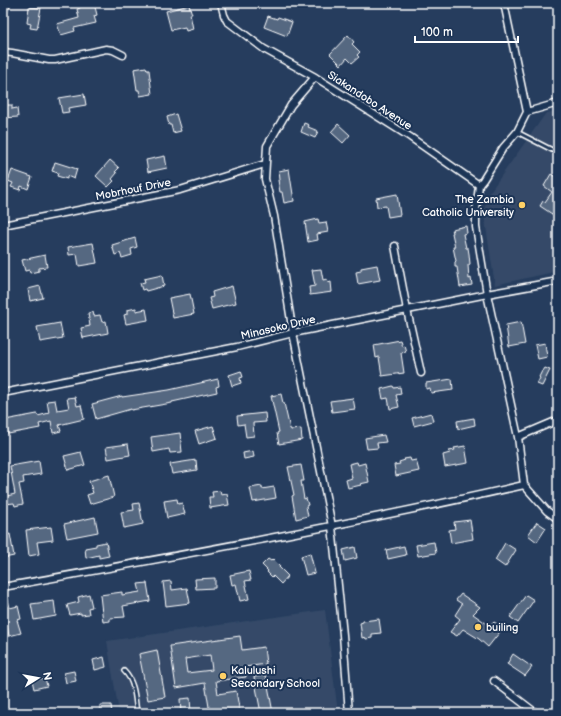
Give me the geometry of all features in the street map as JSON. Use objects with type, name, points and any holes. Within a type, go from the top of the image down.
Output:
[{"type":"street","points":[[3,12],[6,3]]},
{"type":"street","points":[[221,3],[227,21],[264,49],[315,76]]},
{"type":"street","points":[[504,3],[527,112],[517,132],[503,148],[479,185],[476,227],[487,294],[518,437],[524,485],[547,511],[558,520]]},
{"type":"street","points":[[3,52],[49,60],[106,49],[113,50],[123,55]]},
{"type":"street","name":"Siakandobo Avenue","points":[[349,713],[332,526],[293,333],[274,216],[265,179],[267,146],[291,105],[315,76],[410,137],[479,185]]},
{"type":"street","points":[[527,112],[543,106],[558,103]]},
{"type":"street","name":"Mobrhouf Drive","points":[[3,225],[180,190],[265,164]]},
{"type":"street","points":[[395,246],[421,373]]},
{"type":"street","name":"Minasoko Drive","points":[[3,393],[237,348],[293,333],[558,281]]},
{"type":"street","points":[[518,437],[558,420]]},
{"type":"street","points":[[3,587],[181,556],[428,507],[524,485]]},
{"type":"street","points":[[494,681],[536,713]]},
{"type":"lane","points":[[517,132],[558,153]]},
{"type":"lane","points":[[124,671],[129,676],[133,686],[138,713]]},
{"type":"shaded area","name":"The Zambia Catholic University","points":[[558,111],[558,271],[495,285],[484,214],[487,196],[546,113]]},
{"type":"shaded area","name":"Kalulushi Secondary School","points":[[325,610],[338,713],[119,713],[107,641]]},
{"type":"building","points":[[78,3],[94,3],[97,15],[94,16],[96,23],[74,28],[75,31],[61,35],[57,24],[79,18],[77,9],[80,8]]},
{"type":"building","points":[[189,5],[192,14],[190,14],[193,29],[186,31],[185,27],[171,30],[166,11]]},
{"type":"building","points":[[29,7],[41,8],[37,29],[30,28],[31,24],[27,23]]},
{"type":"building","points":[[268,16],[277,19],[278,17],[292,22],[287,36],[264,27]]},
{"type":"building","points":[[348,35],[354,42],[352,44],[360,52],[357,55],[359,57],[352,63],[347,58],[341,65],[330,54]]},
{"type":"building","points":[[146,67],[147,70],[149,70],[152,94],[140,96],[139,90],[137,90],[134,69]]},
{"type":"building","points":[[84,94],[86,105],[68,108],[69,112],[62,113],[59,98]]},
{"type":"building","points":[[3,105],[12,105],[12,109],[17,108],[18,117],[3,118]]},
{"type":"building","points":[[176,114],[181,131],[173,133],[167,117]]},
{"type":"building","points":[[304,123],[309,125],[308,127],[318,131],[315,138],[301,132]]},
{"type":"building","points":[[338,124],[350,135],[343,143],[331,132]]},
{"type":"building","points":[[165,156],[167,168],[148,172],[146,160]]},
{"type":"building","points":[[110,160],[119,168],[115,172],[117,173],[112,179],[114,181],[108,187],[96,176]]},
{"type":"building","points":[[55,162],[77,169],[74,179],[67,176],[67,179],[57,176],[58,173],[52,171]]},
{"type":"building","points":[[289,169],[294,201],[284,203],[278,180],[280,180],[279,171]]},
{"type":"building","points":[[12,170],[32,177],[28,189],[21,186],[20,190],[11,187],[13,183],[8,181]]},
{"type":"building","points":[[551,174],[558,179],[558,218],[540,206],[552,192],[544,186]]},
{"type":"building","points":[[397,194],[400,215],[388,217],[386,206],[377,207],[376,198]]},
{"type":"building","points":[[318,219],[319,223],[326,222],[328,232],[317,234],[318,240],[308,242],[305,222]]},
{"type":"building","points":[[466,226],[467,233],[463,234],[466,248],[468,248],[470,264],[468,265],[469,279],[471,278],[472,285],[460,287],[457,267],[455,267],[456,261],[453,247],[455,247],[452,229]]},
{"type":"building","points":[[135,238],[137,247],[131,249],[132,255],[122,258],[120,253],[115,255],[112,245]]},
{"type":"building","points":[[93,243],[97,263],[79,266],[77,254],[69,255],[68,247]]},
{"type":"building","points":[[45,255],[47,267],[39,268],[39,271],[30,273],[29,270],[25,271],[22,260]]},
{"type":"building","points":[[377,265],[380,280],[358,284],[356,272],[361,271],[361,268]]},
{"type":"building","points":[[321,269],[323,280],[327,279],[328,283],[331,282],[332,292],[310,295],[309,287],[315,286],[312,270]]},
{"type":"building","points":[[162,275],[164,286],[146,291],[145,289],[142,290],[140,283],[145,282],[144,279]]},
{"type":"building","points":[[40,286],[43,298],[30,301],[28,289]]},
{"type":"building","points":[[232,286],[236,303],[212,309],[209,298],[213,297],[212,292]]},
{"type":"building","points":[[190,294],[194,314],[173,318],[169,298]]},
{"type":"building","points":[[136,308],[136,311],[146,309],[148,320],[126,324],[124,315],[127,314],[127,310]]},
{"type":"building","points":[[93,312],[94,316],[100,315],[102,322],[106,321],[108,333],[83,338],[81,328],[90,326],[88,313]]},
{"type":"building","points":[[521,322],[525,344],[509,347],[506,325]]},
{"type":"building","points":[[60,323],[63,338],[40,342],[37,327]]},
{"type":"building","points":[[400,340],[402,346],[404,345],[406,352],[401,353],[404,373],[382,376],[379,357],[376,358],[374,345]]},
{"type":"building","points":[[545,343],[547,357],[538,359],[535,345]]},
{"type":"building","points":[[545,368],[550,370],[542,386],[537,384],[542,371]]},
{"type":"building","points":[[241,371],[243,377],[240,378],[241,383],[232,386],[229,375]]},
{"type":"building","points":[[218,379],[219,386],[216,387],[217,392],[172,403],[131,409],[96,419],[92,404],[122,396],[169,390]]},
{"type":"building","points":[[452,379],[453,390],[431,393],[430,388],[426,389],[426,383]]},
{"type":"building","points":[[393,386],[394,388],[400,387],[401,394],[396,395],[399,407],[390,409],[388,398],[383,399],[381,389]]},
{"type":"building","points":[[281,394],[290,429],[301,429],[302,440],[279,444],[277,433],[279,432],[271,396]]},
{"type":"building","points":[[75,397],[77,406],[81,405],[84,419],[59,425],[61,431],[53,433],[51,421],[39,424],[40,428],[8,434],[5,420],[37,414],[38,416],[49,413],[47,401],[55,400],[57,410],[69,408],[67,398]]},
{"type":"building","points":[[353,398],[355,409],[332,412],[330,401]]},
{"type":"building","points":[[265,413],[266,422],[253,423],[254,436],[246,437],[244,424],[238,425],[237,416]]},
{"type":"building","points":[[431,413],[433,421],[414,426],[412,418]]},
{"type":"building","points":[[474,418],[475,425],[458,429],[457,421]]},
{"type":"building","points":[[213,426],[217,438],[199,444],[195,431]]},
{"type":"building","points":[[180,433],[182,452],[170,453],[169,449],[153,452],[151,437]]},
{"type":"building","points":[[384,435],[386,442],[377,443],[378,448],[367,449],[365,438]]},
{"type":"building","points":[[128,444],[130,455],[108,459],[106,447]]},
{"type":"building","points":[[465,446],[468,463],[445,467],[443,455],[450,453],[449,451],[455,450],[454,448]]},
{"type":"building","points":[[253,451],[254,457],[244,459],[243,453]]},
{"type":"building","points":[[81,452],[85,465],[68,470],[64,456]]},
{"type":"building","points":[[410,458],[411,461],[416,460],[419,471],[396,476],[394,465],[400,464],[399,462],[405,460],[404,459]]},
{"type":"building","points":[[196,460],[197,470],[172,474],[170,464]]},
{"type":"building","points":[[39,461],[41,474],[23,477],[24,483],[19,484],[23,504],[15,506],[14,503],[5,504],[3,497],[15,494],[10,466]]},
{"type":"building","points":[[357,462],[358,465],[365,463],[369,482],[348,488],[346,480],[352,478],[349,464]]},
{"type":"building","points":[[301,465],[304,481],[301,481],[304,499],[306,498],[308,505],[306,506],[308,516],[296,519],[292,496],[294,495],[288,467]]},
{"type":"building","points":[[109,475],[114,497],[90,504],[87,495],[93,493],[89,481]]},
{"type":"building","points":[[262,486],[262,489],[274,487],[276,498],[253,502],[250,488]]},
{"type":"building","points":[[220,491],[221,495],[227,494],[229,505],[210,508],[209,497],[213,497],[212,492]]},
{"type":"building","points":[[177,499],[178,504],[182,503],[185,514],[167,518],[164,501]]},
{"type":"building","points":[[139,503],[143,524],[124,528],[121,512],[134,510],[133,504]]},
{"type":"building","points":[[95,517],[98,532],[67,538],[64,524]]},
{"type":"building","points":[[470,520],[473,539],[451,543],[449,530],[455,529],[454,522]]},
{"type":"building","points":[[537,522],[546,528],[537,542],[528,535]]},
{"type":"building","points":[[51,527],[53,540],[37,542],[39,554],[29,556],[26,530]]},
{"type":"building","points":[[10,534],[14,556],[4,558],[3,536]]},
{"type":"building","points":[[106,542],[109,556],[99,558],[99,555],[86,558],[85,548]]},
{"type":"building","points":[[434,542],[436,553],[418,556],[416,545]]},
{"type":"building","points":[[505,543],[516,550],[505,567],[495,560]]},
{"type":"building","points":[[404,546],[406,555],[388,559],[386,550]]},
{"type":"building","points":[[355,547],[357,558],[345,561],[343,550]]},
{"type":"building","points":[[310,553],[315,573],[306,575],[301,556]]},
{"type":"building","points":[[268,559],[271,561],[273,559],[288,576],[281,584],[267,572],[268,571],[262,565]]},
{"type":"building","points":[[249,571],[251,580],[245,581],[249,599],[240,601],[236,584],[232,585],[230,575]]},
{"type":"building","points":[[215,578],[215,588],[196,589],[195,579]]},
{"type":"building","points":[[171,581],[172,590],[187,588],[190,603],[166,606],[163,582]]},
{"type":"building","points":[[147,583],[150,601],[123,606],[125,617],[110,618],[110,621],[103,622],[100,595],[122,592],[122,595],[140,592],[138,584]]},
{"type":"building","points":[[89,594],[92,607],[88,608],[89,614],[81,615],[81,613],[70,615],[67,605],[79,602],[78,597]]},
{"type":"building","name":"builing","points":[[461,594],[480,607],[473,614],[490,626],[494,622],[503,628],[488,647],[479,639],[463,629],[457,636],[450,632],[460,619],[455,615],[462,604],[456,600]]},
{"type":"building","points":[[526,595],[534,600],[518,623],[510,617]]},
{"type":"building","points":[[8,599],[10,608],[18,606],[21,619],[17,620],[21,633],[9,636],[6,619],[3,619],[3,600]]},
{"type":"building","points":[[54,601],[56,616],[34,620],[31,604]]},
{"type":"building","points":[[379,619],[381,633],[372,634],[372,638],[362,638],[360,623],[363,621]]},
{"type":"building","points":[[240,636],[242,650],[264,647],[266,664],[245,667],[246,677],[216,681],[218,694],[236,691],[240,713],[232,713],[231,710],[221,711],[221,713],[210,713],[205,683],[176,688],[170,646]],"holes":[[[210,655],[212,670],[187,673],[185,659]]]},
{"type":"building","points":[[157,650],[165,697],[148,700],[139,654]]},
{"type":"building","points":[[513,654],[532,667],[525,676],[507,664]]},
{"type":"building","points":[[104,657],[106,667],[95,670],[93,660]]},
{"type":"building","points":[[74,671],[76,681],[66,683],[64,673]]},
{"type":"building","points":[[266,675],[273,713],[261,713],[254,677]]},
{"type":"building","points":[[45,678],[47,686],[34,689],[32,680]]},
{"type":"building","points":[[190,698],[191,713],[181,713],[180,699]]},
{"type":"building","points":[[100,705],[111,705],[112,713],[100,713]]},
{"type":"place","name":"The Zambia Catholic University","points":[[522,205]]},
{"type":"place","name":"builing","points":[[478,627]]},
{"type":"place","name":"Kalulushi Secondary School","points":[[223,676]]}]
